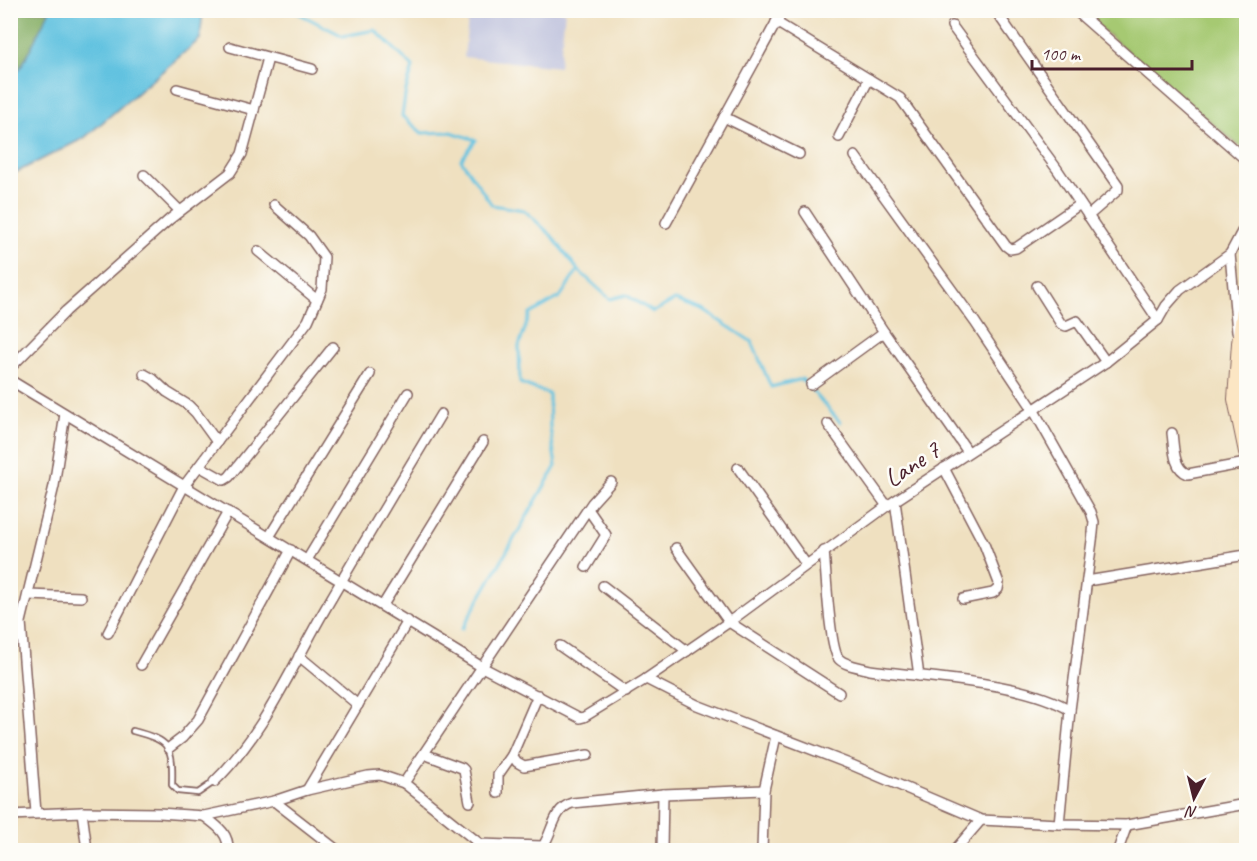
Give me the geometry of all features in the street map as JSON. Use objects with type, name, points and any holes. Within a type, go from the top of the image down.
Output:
[{"type":"main road","points":[[1246,296],[1239,343],[1235,399],[1246,452]]},
{"type":"street","points":[[666,223],[783,10]]},
{"type":"street","points":[[995,10],[1118,185],[1118,190],[1088,216]]},
{"type":"street","points":[[1075,10],[1246,160]]},
{"type":"street","points":[[776,22],[900,98],[1010,249],[1016,248],[1080,204]]},
{"type":"street","points":[[952,26],[1057,169],[1158,320]]},
{"type":"street","points":[[230,47],[312,69]]},
{"type":"street","points":[[10,368],[66,311],[180,211],[230,173],[242,154],[268,58]]},
{"type":"street","points":[[839,137],[869,79]]},
{"type":"street","points":[[177,89],[254,110]]},
{"type":"street","points":[[724,117],[799,154]]},
{"type":"street","points":[[855,156],[975,322],[1034,409],[1091,512],[1094,522],[1070,710],[1059,824]]},
{"type":"street","points":[[144,174],[180,211]]},
{"type":"street","points":[[108,633],[184,486],[308,321],[322,289],[324,257],[309,236],[274,205]]},
{"type":"street","points":[[805,212],[884,332],[968,452]]},
{"type":"street","name":"Lane 7","points":[[538,695],[580,717],[588,716],[646,679],[891,504],[1106,362],[1158,320],[1166,306],[1180,290],[1230,254],[1246,224]]},
{"type":"street","points":[[258,251],[317,300]]},
{"type":"street","points":[[1230,254],[1239,343]]},
{"type":"street","points":[[1037,286],[1061,324],[1066,326],[1077,321],[1106,362]]},
{"type":"street","points":[[811,385],[884,332]]},
{"type":"street","points":[[199,466],[224,480],[229,477],[333,347]]},
{"type":"street","points":[[144,374],[188,405],[217,442]]},
{"type":"street","points":[[269,537],[370,374]]},
{"type":"street","points":[[10,380],[482,667],[538,695],[512,755],[498,775],[498,793]]},
{"type":"street","points":[[307,560],[408,393]]},
{"type":"street","points":[[36,813],[21,622],[54,486],[65,414]]},
{"type":"street","points":[[214,782],[254,736],[441,414]]},
{"type":"street","points":[[828,424],[891,504],[919,676]]},
{"type":"street","points":[[1172,433],[1178,466],[1182,472],[1188,474],[1246,463]]},
{"type":"street","points":[[383,605],[483,442]]},
{"type":"street","points":[[738,468],[806,564]]},
{"type":"street","points":[[944,468],[984,543],[999,583],[998,589],[993,592],[963,599]]},
{"type":"street","points":[[404,783],[588,509],[611,482]]},
{"type":"street","points":[[586,567],[606,535],[588,509]]},
{"type":"street","points":[[141,665],[228,512]]},
{"type":"street","points":[[676,548],[729,621],[839,693]]},
{"type":"street","points":[[169,748],[182,738],[198,720],[291,550]]},
{"type":"street","points":[[824,551],[829,610],[835,652],[839,659],[870,670],[1010,689],[1055,701],[1070,710]]},
{"type":"street","points":[[1087,581],[1246,555]]},
{"type":"street","points":[[603,586],[687,651]]},
{"type":"street","points":[[28,595],[81,597]]},
{"type":"street","points":[[307,790],[408,621]]},
{"type":"street","points":[[560,646],[626,692]]},
{"type":"street","points":[[299,656],[358,705]]},
{"type":"street","points":[[646,679],[697,705],[981,820],[1127,825],[1246,804]]},
{"type":"street","points":[[762,850],[764,790],[776,736]]},
{"type":"street","points":[[424,754],[464,770],[470,802]]},
{"type":"street","points":[[512,755],[517,762],[525,766],[588,755]]},
{"type":"street","points":[[10,815],[82,812],[204,816],[274,801],[307,790],[380,775],[404,783],[480,844],[543,848],[563,806],[572,803],[663,794],[764,790]]},
{"type":"street","points":[[662,850],[663,794]]},
{"type":"street","points":[[274,801],[338,850]]},
{"type":"street","points":[[82,812],[87,850]]},
{"type":"street","points":[[204,816],[223,831],[228,839],[228,850]]},
{"type":"street","points":[[955,850],[981,820]]},
{"type":"street","points":[[1118,850],[1127,825]]},
{"type":"lane","points":[[133,731],[160,739],[169,748],[172,785],[178,791],[198,794],[214,782]]},
{"type":"shaded area","points":[[469,11],[565,11],[559,67],[464,57]]},
{"type":"green space","points":[[11,11],[108,11],[11,117]]},
{"type":"green space","points":[[1080,11],[1246,11],[1246,152]]},
{"type":"water","points":[[50,10],[203,11],[200,39],[84,138],[11,175],[11,80],[22,65]]},
{"type":"waterway","points":[[292,10],[343,36],[375,30],[413,67],[402,116],[422,133],[451,132],[476,140],[461,160],[492,205],[524,210],[551,235],[578,270],[560,297],[530,314],[519,346],[520,383],[549,394],[550,428],[556,466],[462,629]]},
{"type":"waterway","points":[[578,270],[610,299],[626,295],[653,312],[675,300],[703,310],[752,342],[771,387],[802,379],[840,422]]}]
